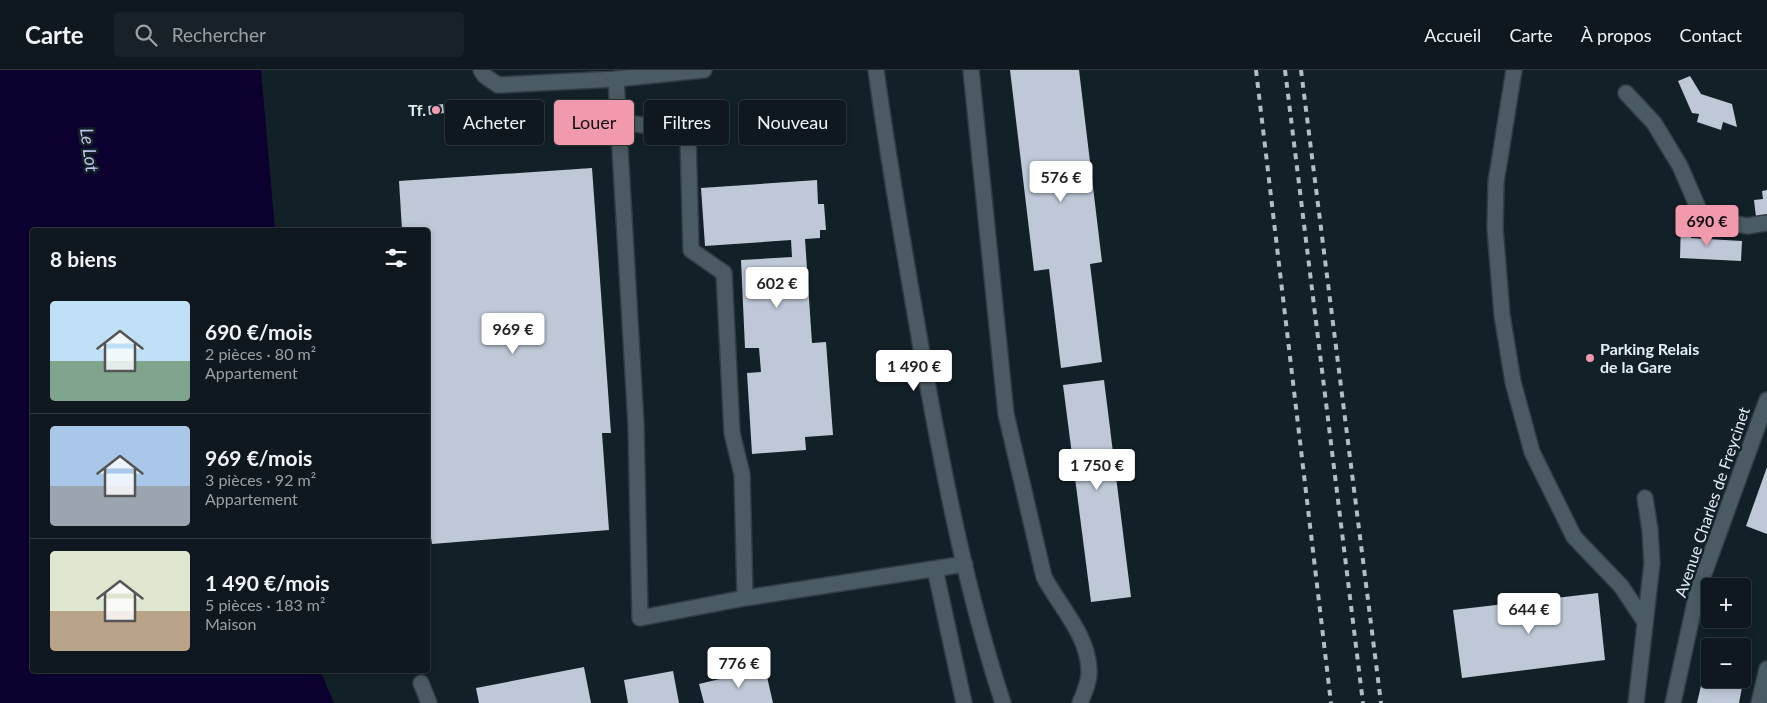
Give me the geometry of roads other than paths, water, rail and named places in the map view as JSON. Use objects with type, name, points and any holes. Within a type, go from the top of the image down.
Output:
[{"type":"street","points":[[481,70],[485,76],[498,85],[616,79],[704,70]]},
{"type":"street","points":[[876,70],[894,193],[941,455],[964,564],[1003,703]]},
{"type":"street","points":[[971,70],[1006,414],[1044,577],[1054,596],[1081,636],[1086,652],[1090,671],[1080,703]]},
{"type":"street","points":[[1514,70],[1496,182],[1495,228],[1502,315],[1513,382],[1532,452],[1574,537],[1621,586],[1645,622]]},
{"type":"street","points":[[616,79],[617,100]]},
{"type":"street","points":[[1626,93],[1660,132],[1680,166],[1702,217],[1747,226],[1767,223]]},
{"type":"street","points":[[634,124],[665,128],[688,136],[690,250],[724,273],[732,433],[742,474],[746,598]]},
{"type":"street","points":[[619,145],[636,425],[640,618],[746,598],[964,564]]},
{"type":"street","name":"Avenue Charles de Freycinet","points":[[1672,703],[1697,593],[1767,400]]},
{"type":"street","points":[[1636,703],[1652,564],[1650,530],[1645,498]]},
{"type":"street","points":[[935,569],[964,703]]},
{"type":"street","points":[[1758,703],[1767,669]]},
{"type":"street","points":[[422,683],[429,703]]},
{"type":"water","name":"Le Lot","points":[[0,70],[261,70],[275,228],[30,228],[30,673],[321,673],[334,703],[0,703]]},
{"type":"railway","points":[[1256,70],[1331,703]]},
{"type":"railway","points":[[1285,70],[1363,703]]},
{"type":"railway","points":[[1301,70],[1381,703]]},
{"type":"place","name":"Tf.","points":[[436,110]]},
{"type":"place","name":"Parking Relais de la Gare","points":[[1590,358]]}]
